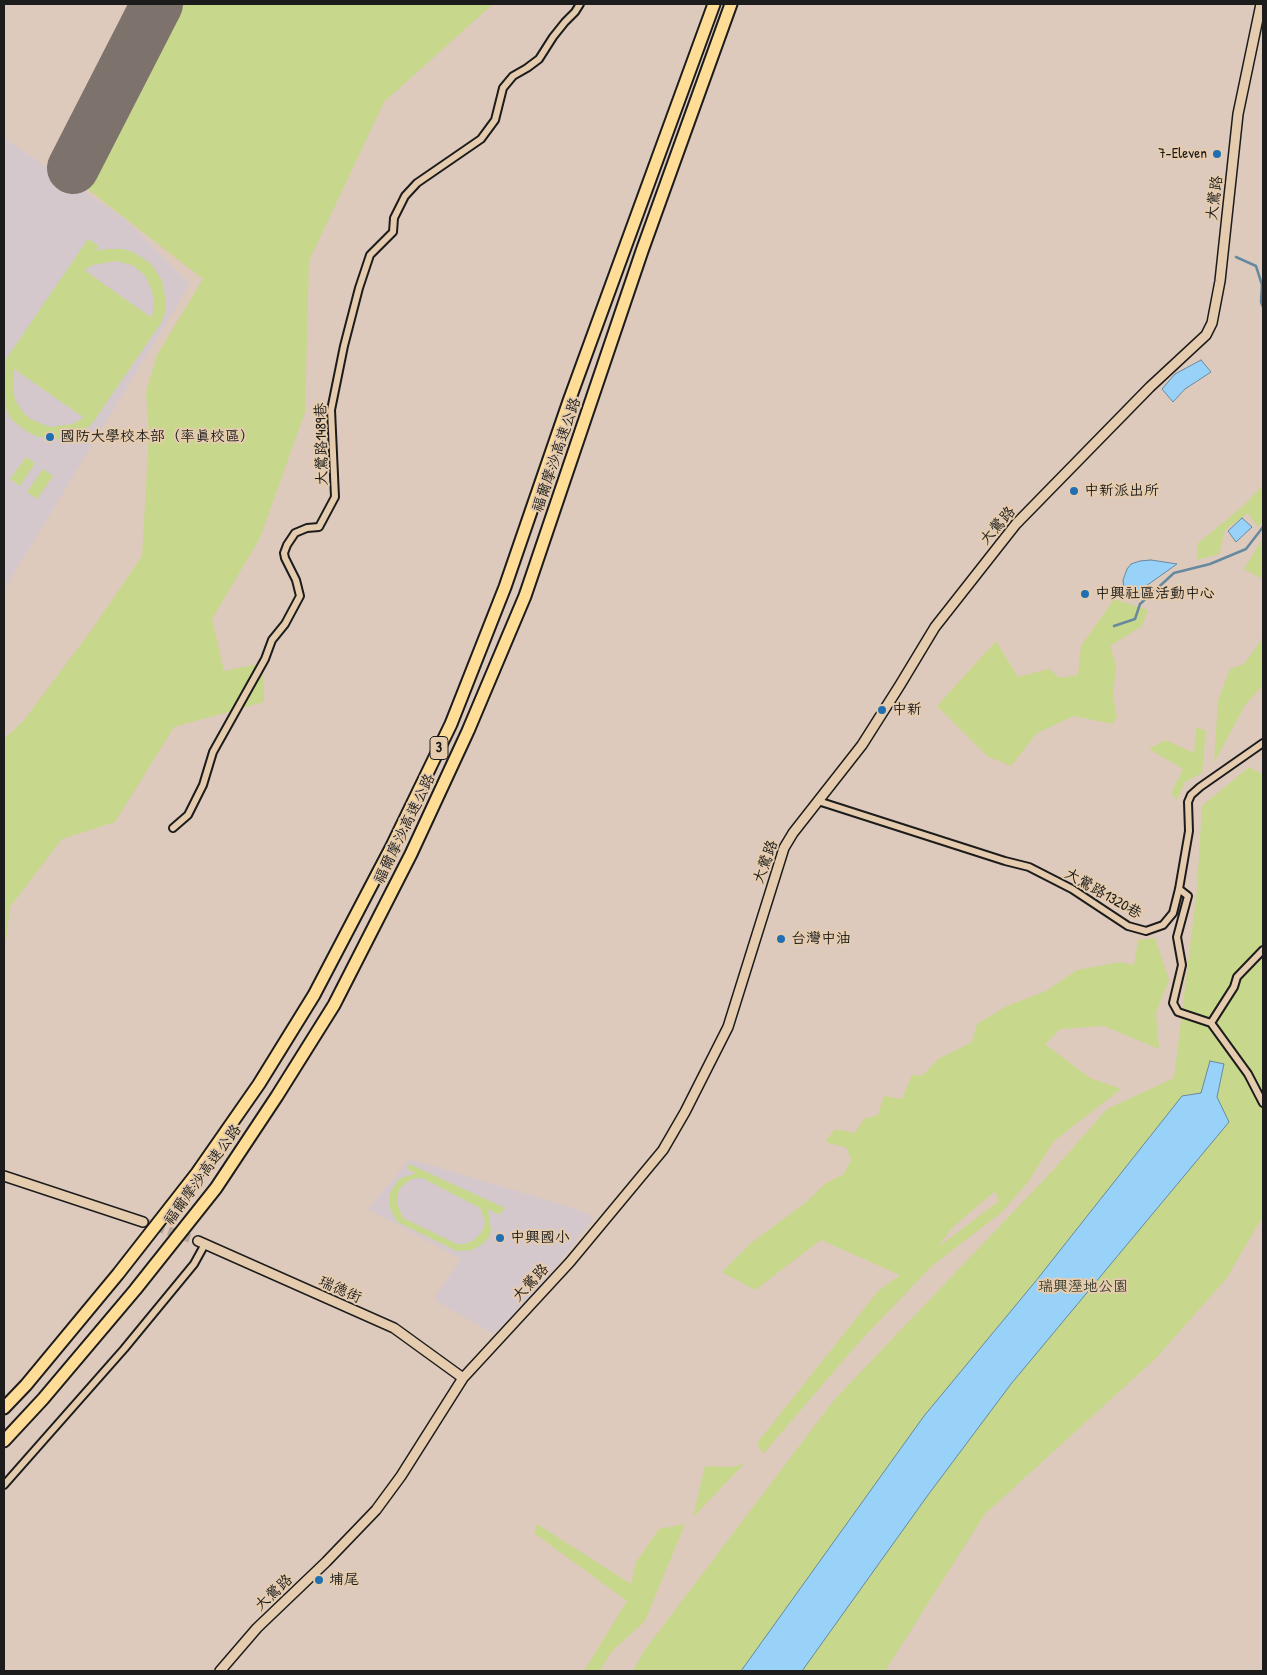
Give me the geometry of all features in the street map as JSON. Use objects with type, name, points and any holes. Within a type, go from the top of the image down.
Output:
[{"type":"highway","name":"福爾摩沙高速公路","points":[[4,1408],[26,1385],[118,1274],[197,1173],[259,1084],[314,995],[392,846],[451,724],[505,587],[570,401],[714,4]]},
{"type":"highway","name":"福爾摩沙高速公路","points":[[4,1441],[43,1399],[129,1297],[216,1188],[334,1005],[411,854],[468,731],[525,596],[642,251],[731,4]]},
{"type":"street","name":"大鶯路1489巷","points":[[174,828],[188,815],[203,785],[213,752],[265,659],[272,640],[285,624],[300,596],[296,580],[285,558],[286,545],[295,534],[307,528],[319,527],[335,497],[331,410],[344,346],[359,288],[370,255],[394,232],[394,218],[405,196],[417,183],[480,139],[495,120],[503,88],[513,76],[528,68],[539,59],[553,37],[580,4]]},
{"type":"street","name":"大鶯路","points":[[220,1671],[257,1628],[326,1562],[376,1510],[401,1476],[463,1378],[570,1262],[663,1150],[728,1028],[784,848],[793,833],[862,745],[900,686],[934,626],[1016,524],[1150,387],[1206,335],[1212,323],[1220,282],[1238,114],[1261,4]]},
{"type":"street","name":"大鶯路1320巷","points":[[818,801],[1029,867],[1072,889],[1128,926],[1137,930],[1146,930],[1156,928],[1169,919],[1173,913],[1190,831],[1188,802],[1191,795],[1263,743]]},
{"type":"street","points":[[1179,889],[1188,896],[1177,937],[1182,965],[1174,1003],[1178,1012],[1211,1022],[1248,1074],[1263,1103]]},
{"type":"street","points":[[1211,1022],[1234,988],[1237,977],[1263,950]]},
{"type":"street","points":[[4,1176],[143,1222]]},
{"type":"street","points":[[4,1486],[124,1349],[194,1264],[202,1242]]},
{"type":"street","name":"瑞德街","points":[[202,1242],[394,1328],[463,1378]]},
{"type":"shaded area","name":"國防大學校本部（率真校區）","points":[[4,138],[126,220],[190,284],[4,590]]},
{"type":"shaded area","name":"中興國小","points":[[410,1159],[573,1208],[594,1217],[537,1291],[494,1334],[436,1301],[435,1296],[461,1259],[368,1209]]},
{"type":"green space","points":[[182,4],[493,4],[384,102],[309,261],[305,412],[260,538],[212,619],[224,671],[263,663],[264,702],[174,727],[115,822],[62,839],[10,907],[4,960],[4,739],[24,720],[93,628],[142,556],[149,435],[146,392],[157,355],[203,279],[81,184]]},
{"type":"green space","points":[[88,239],[99,246],[96,251],[123,249],[133,252],[150,263],[162,280],[166,302],[165,313],[161,323],[91,425],[80,432],[60,439],[39,437],[31,434],[11,419],[4,405],[4,362]],"holes":[[[116,261],[132,265],[145,275],[154,300],[152,318],[84,270],[93,265]],[[14,369],[83,417],[83,418],[73,424],[50,427],[30,419],[21,410],[15,399],[13,386]]]},
{"type":"green space","points":[[26,457],[35,463],[20,486],[10,479]]},
{"type":"green space","points":[[43,469],[53,476],[37,499],[27,492]]},
{"type":"green space","points":[[1263,485],[1263,521],[1258,527],[1248,513],[1225,530],[1219,554],[1197,560],[1197,544],[1243,506]]},
{"type":"green space","points":[[1263,538],[1263,579],[1244,569]]},
{"type":"green space","points":[[1114,599],[1148,610],[1142,626],[1110,646],[1116,665],[1113,697],[1117,717],[1112,724],[1074,716],[1037,733],[1011,766],[987,756],[937,706],[996,641],[1018,677],[1049,669],[1060,678],[1078,675],[1081,646]]},
{"type":"green space","points":[[1263,638],[1263,685],[1245,705],[1214,763],[1218,700],[1230,669],[1244,664]]},
{"type":"green space","points":[[1196,728],[1206,730],[1202,773],[1185,782],[1177,800],[1171,793],[1183,769],[1149,749],[1165,740],[1194,753]]},
{"type":"green space","name":"瑞興溼地公園","points":[[1249,767],[1263,775],[1263,1216],[1226,1279],[1156,1358],[985,1514],[885,1671],[633,1671],[644,1651],[834,1400],[1056,1167],[1107,1109],[1174,1078],[1197,889],[1202,806]]},
{"type":"green space","points":[[1155,938],[1169,980],[1156,1013],[1159,1049],[1104,1026],[1060,1029],[1045,1044],[1090,1078],[1121,1089],[1054,1141],[1028,1182],[1002,1212],[933,1265],[861,1340],[763,1454],[757,1443],[878,1291],[900,1275],[821,1240],[755,1290],[722,1272],[751,1243],[804,1204],[826,1183],[844,1174],[851,1160],[847,1148],[825,1142],[835,1129],[855,1133],[864,1119],[878,1115],[884,1096],[902,1099],[912,1075],[922,1076],[938,1059],[972,1042],[977,1024],[1007,1006],[1046,991],[1077,970],[1120,962],[1134,965],[1138,940]],"holes":[[[995,1191],[999,1201],[938,1247],[952,1228]]]},
{"type":"green space","points":[[409,1164],[505,1208],[499,1215],[488,1209],[491,1230],[490,1236],[484,1243],[472,1250],[457,1251],[397,1222],[389,1206],[390,1193],[399,1179],[416,1173],[407,1169]],"holes":[[[422,1178],[480,1208],[485,1221],[481,1233],[472,1241],[465,1244],[457,1244],[403,1218],[397,1203],[399,1189],[410,1180]]]},
{"type":"green space","points":[[744,1464],[693,1517],[705,1466],[731,1467]]},
{"type":"green space","points":[[537,1524],[631,1584],[636,1562],[659,1529],[685,1524],[645,1621],[611,1652],[600,1671],[584,1671],[627,1601],[534,1533]]},
{"type":"water","points":[[1201,360],[1211,372],[1185,389],[1173,402],[1162,389],[1175,374]]},
{"type":"water","points":[[1242,518],[1252,527],[1236,542],[1228,531]]},
{"type":"water","points":[[1151,560],[1177,564],[1146,586],[1137,600],[1124,589],[1123,580],[1131,564]]},
{"type":"water","points":[[1210,1061],[1224,1064],[1217,1097],[1229,1122],[1011,1384],[928,1495],[802,1671],[741,1671],[924,1416],[1035,1282],[1182,1096],[1201,1093]]},
{"type":"waterway","points":[[1236,257],[1256,266],[1262,285],[1261,302],[1263,307]]},
{"type":"waterway","points":[[1114,626],[1135,619],[1140,604],[1174,573],[1210,564],[1246,549],[1263,527]]},
{"type":"runway","points":[[73,168],[157,4]]},
{"type":"tunnel","points":[[143,1222],[198,1241]]},
{"type":"place","name":"7-Eleven","points":[[1217,154]]},
{"type":"place","name":"國防大學校本部（率真校區）","points":[[50,437]]},
{"type":"place","name":"中新派出所","points":[[1074,491]]},
{"type":"place","name":"中興社區活動中心","points":[[1085,594]]},
{"type":"place","name":"中新","points":[[882,710]]},
{"type":"place","name":"台灣中油","points":[[781,939]]},
{"type":"place","name":"中興國小","points":[[500,1238]]},
{"type":"place","name":"埔尾","points":[[319,1580]]}]
